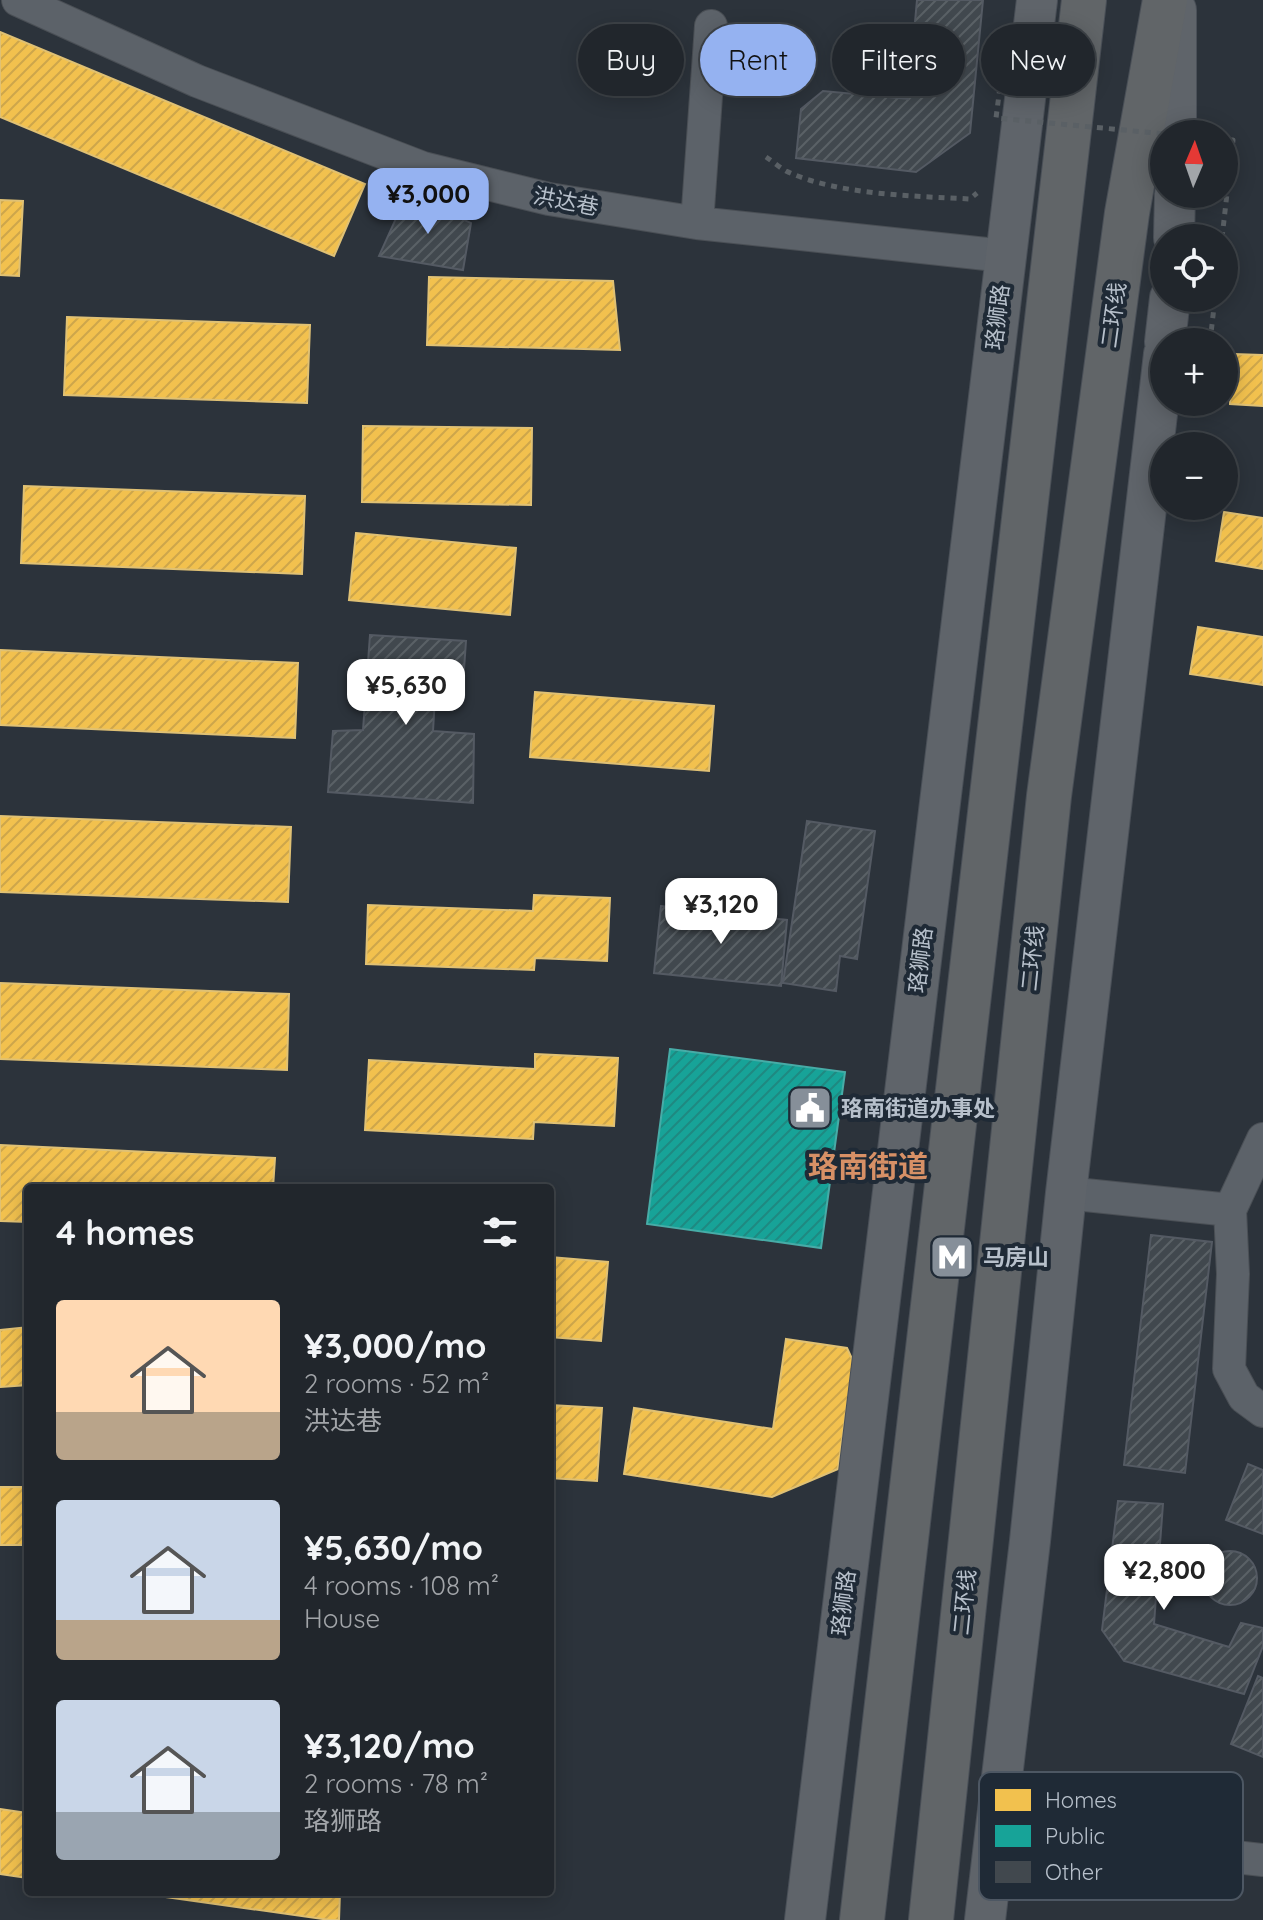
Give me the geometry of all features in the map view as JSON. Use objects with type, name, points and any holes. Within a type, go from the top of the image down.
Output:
[{"type":"highway","points":[[862,1920],[1084,0]]},
{"type":"highway","name":"二环线","points":[[931,1920],[1049,796],[1127,213],[1165,0]]},
{"type":"main road","name":"珞狮路","points":[[805,1920],[1037,0]]},
{"type":"main road","points":[[1176,0],[1176,120]]},
{"type":"main road","points":[[1001,1772],[1157,416]]},
{"type":"main road","points":[[985,1920],[987,1900]]},
{"type":"street","name":"洪达巷","points":[[18,0],[197,81],[423,168],[549,199],[697,223],[1005,256]]},
{"type":"street","points":[[697,223],[706,96]]},
{"type":"street","points":[[1263,1139],[1230,1210],[1233,1274],[1229,1369],[1244,1397],[1263,1411]]},
{"type":"street","points":[[1066,1193],[1230,1210]]},
{"type":"street","points":[[1243,1858],[1263,1860]]},
{"type":"path","points":[[999,96],[996,118],[1150,132]]},
{"type":"path","points":[[766,157],[785,170],[817,183],[886,194],[970,199],[980,190]]},
{"type":"building: Homes","points":[[0,32],[365,184],[334,256],[0,117]]},
{"type":"building: Homes","points":[[0,200],[23,201],[19,276],[0,275]]},
{"type":"building: Homes","points":[[429,277],[613,281],[620,350],[427,345]]},
{"type":"building: Homes","points":[[67,317],[310,325],[307,403],[64,395]]},
{"type":"building: Homes","points":[[1238,354],[1263,355],[1263,406],[1238,404]]},
{"type":"building: Homes","points":[[363,426],[532,428],[531,505],[362,502]]},
{"type":"building: Homes","points":[[24,486],[305,496],[302,574],[21,563]]},
{"type":"building: Homes","points":[[1238,514],[1263,518],[1263,569],[1216,561],[1223,520],[1238,520]]},
{"type":"building: Homes","points":[[356,533],[516,548],[510,615],[349,600]]},
{"type":"building: Homes","points":[[1198,627],[1263,637],[1263,685],[1190,674]]},
{"type":"building: Homes","points":[[0,650],[298,663],[295,738],[0,725]]},
{"type":"building: Homes","points":[[535,692],[714,706],[709,771],[530,757]]},
{"type":"building: Homes","points":[[0,816],[291,827],[288,902],[0,892]]},
{"type":"building: Homes","points":[[534,895],[610,898],[607,961],[535,958],[534,970],[366,964],[368,905],[533,911]]},
{"type":"building: Homes","points":[[0,983],[289,994],[287,1070],[0,1059]]},
{"type":"building: Homes","points":[[535,1054],[618,1058],[614,1126],[534,1122],[533,1139],[365,1130],[369,1060],[535,1069]]},
{"type":"building: Homes","points":[[0,1145],[275,1158],[273,1184],[24,1184],[24,1222],[0,1221]]},
{"type":"building: Homes","points":[[554,1257],[608,1262],[601,1341],[554,1337]]},
{"type":"building: Homes","points":[[24,1327],[24,1385],[0,1387],[0,1330]]},
{"type":"building: Homes","points":[[786,1339],[847,1348],[853,1361],[838,1469],[772,1497],[624,1474],[634,1408],[773,1429]]},
{"type":"building: Homes","points":[[554,1405],[602,1408],[597,1481],[554,1478]]},
{"type":"building: Homes","points":[[0,1487],[24,1487],[24,1545],[0,1545]]},
{"type":"building: Homes","points":[[0,1809],[24,1812],[24,1877],[0,1874]]},
{"type":"building: Homes","points":[[159,1896],[340,1896],[339,1920]]},
{"type":"building: Public","points":[[670,1049],[845,1072],[821,1248],[647,1224]]},
{"type":"building: Other","points":[[917,0],[983,0],[970,133],[916,172],[796,158],[801,109],[823,91],[832,92],[832,96],[908,99],[908,96],[965,96],[965,24],[915,24]]},
{"type":"building: Other","points":[[407,194],[471,223],[463,270],[379,256]]},
{"type":"building: Other","points":[[370,635],[466,641],[463,684],[436,681],[433,731],[474,734],[473,803],[328,792],[333,731],[363,730]]},
{"type":"building: Other","points":[[807,821],[875,831],[857,959],[840,956],[836,991],[783,983]]},
{"type":"building: Other","points":[[661,906],[787,920],[781,986],[654,973]]},
{"type":"building: Other","points":[[1151,1235],[1212,1242],[1185,1473],[1124,1465]]},
{"type":"building: Other","points":[[1248,1464],[1263,1470],[1263,1534],[1226,1520]]},
{"type":"building: Other","points":[[1118,1501],[1163,1504],[1154,1624],[1229,1647],[1241,1623],[1263,1628],[1263,1646],[1244,1694],[1124,1661],[1102,1630]]},
{"type":"building: Other","points":[[1230,1551],[1249,1559],[1257,1578],[1249,1597],[1230,1605],[1211,1597],[1203,1578],[1211,1559]]},
{"type":"building: Other","points":[[1258,1676],[1263,1678],[1263,1757],[1231,1744]]},
{"type":"place","name":"珞南街道办事处","points":[[810,1108]]},
{"type":"place","name":"马房山","points":[[952,1257]]},
{"type":"district","name":"珞南街道","points":[[868,1167]]}]
